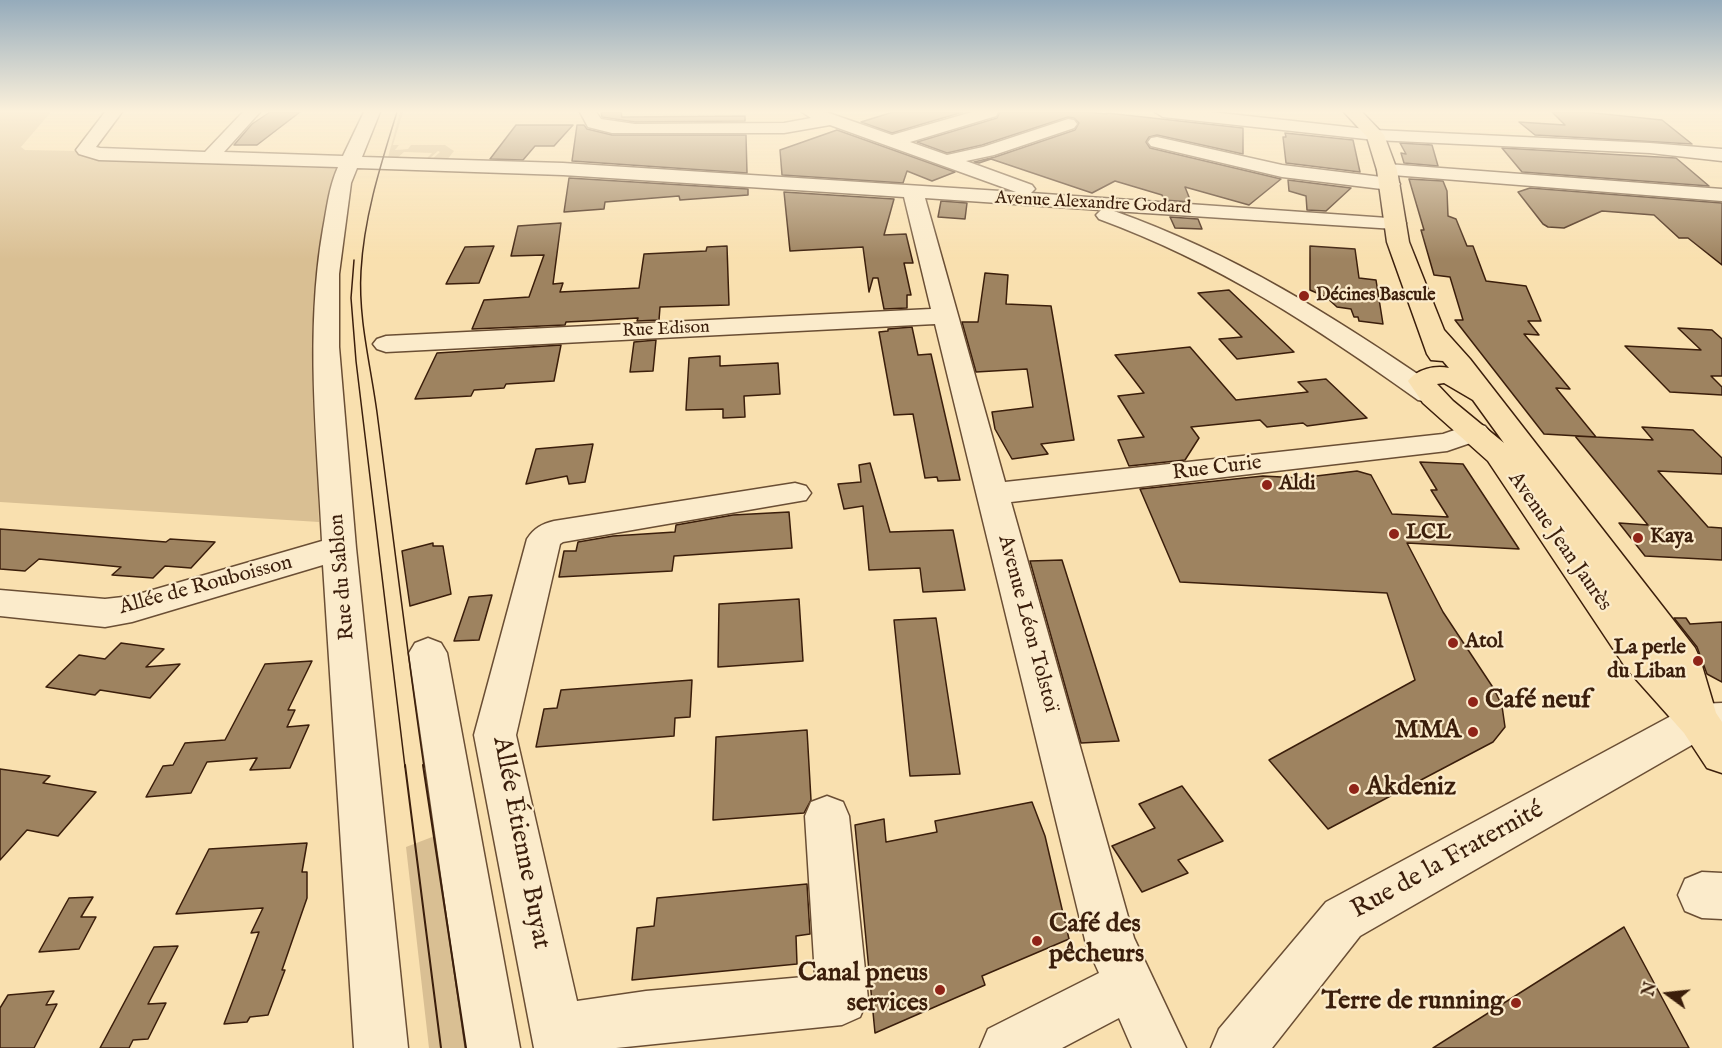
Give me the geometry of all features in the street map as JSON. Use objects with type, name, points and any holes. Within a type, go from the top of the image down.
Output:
[{"type":"main road","name":"Avenue Jean Jaurès","points":[[1384,161],[1389,177],[1398,242],[1441,358],[1441,365],[1431,385]]},
{"type":"main road","name":"Avenue Jean Jaurès","points":[[1434,335],[1461,365],[1479,393],[1681,659],[1710,720],[1722,755]]},
{"type":"main road","name":"Avenue Jean Jaurès","points":[[1431,385],[1457,378],[1479,393]]},
{"type":"main road","name":"Avenue Jean Jaurès","points":[[1431,385],[1499,455],[1640,658],[1710,720]]},
{"type":"street","name":"Avenue Alexandre Godard","points":[[290,161],[563,169],[1395,223]]},
{"type":"street","points":[[951,161],[1159,234],[1293,301],[1387,363],[1431,385]]},
{"type":"street","points":[[1238,161],[1282,171],[1389,177],[1488,177],[1722,195]]},
{"type":"street","points":[[1313,161],[1336,172],[1389,177]]},
{"type":"street","name":"Rue du Sablon","points":[[349,163],[341,183],[327,285],[326,346],[339,548],[381,1048]]},
{"type":"street","name":"Avenue Léon Tolstoï","points":[[914,193],[1111,944],[1159,1048]]},
{"type":"street","points":[[1199,273],[1225,265]]},
{"type":"street","name":"Rue Edison","points":[[386,344],[946,316]]},
{"type":"street","points":[[1299,329],[1328,324]]},
{"type":"street","name":"Rue Curie","points":[[993,494],[1447,442],[1475,432]]},
{"type":"street","name":"Allée Étienne Buyat","points":[[559,1040],[495,735],[544,539],[554,532],[795,493]]},
{"type":"street","name":"Allée de Rouboisson","points":[[0,603],[105,613],[132,609],[339,548]]},
{"type":"street","points":[[428,653],[493,1048]]},
{"type":"street","name":"Rue de la Fraternité","points":[[1238,1048],[1343,920],[1710,720]]},
{"type":"street","points":[[559,1040],[646,1017],[842,999],[827,816]]},
{"type":"street","points":[[1007,1048],[1129,985]]},
{"type":"shaded area","points":[[0,161],[156,161],[155,163],[321,168],[338,165],[333,179],[321,244],[313,303],[319,522],[0,502]]},
{"type":"shaded area","points":[[440,834],[472,1048],[429,1048],[406,847]]},
{"type":"building","points":[[572,161],[747,161],[747,173]]},
{"type":"building","points":[[781,161],[924,161],[955,172],[932,181],[907,171],[903,183],[782,175]]},
{"type":"building","points":[[997,161],[1205,161],[1281,179],[1249,205],[1185,187],[1191,202],[1164,200],[1162,195],[1115,181],[1092,193]]},
{"type":"building","points":[[1286,161],[1358,161],[1360,172],[1286,163]]},
{"type":"building","points":[[1403,161],[1437,161],[1438,166],[1404,163]]},
{"type":"building","points":[[1513,161],[1679,161],[1709,186],[1522,172]]},
{"type":"building","points":[[569,178],[748,189],[748,195],[680,200],[679,196],[605,202],[604,209],[564,212]]},
{"type":"building","points":[[1409,179],[1443,181],[1447,191],[1448,216],[1456,219],[1467,246],[1473,246],[1486,281],[1526,286],[1541,321],[1528,321],[1539,335],[1524,334],[1570,389],[1556,388],[1596,437],[1544,434],[1455,320],[1463,320],[1450,277],[1434,275]]},
{"type":"building","points":[[1288,180],[1351,188],[1326,211],[1307,210],[1306,196],[1289,191]]},
{"type":"building","points":[[1530,188],[1722,203],[1722,265],[1688,238],[1679,238],[1654,215],[1602,211],[1564,228],[1548,227],[1543,224],[1518,192]]},
{"type":"building","points":[[784,192],[894,199],[884,235],[906,234],[913,263],[904,263],[911,295],[907,295],[907,308],[884,309],[878,278],[873,278],[869,292],[863,247],[790,251]]},
{"type":"building","points":[[941,201],[967,203],[965,219],[938,217]]},
{"type":"building","points":[[1170,217],[1198,219],[1202,229],[1175,228]]},
{"type":"building","points":[[561,223],[553,284],[563,283],[560,292],[639,288],[644,254],[706,251],[707,247],[727,246],[729,305],[660,307],[659,320],[637,321],[638,318],[566,322],[565,325],[472,329],[484,300],[529,297],[544,255],[511,256],[518,226]]},
{"type":"building","points":[[494,246],[479,283],[446,284],[465,247]]},
{"type":"building","points":[[1310,246],[1355,249],[1359,278],[1376,280],[1383,324],[1359,321],[1358,317],[1354,317],[1351,309],[1337,307],[1326,297],[1310,290]]},
{"type":"building","points":[[985,273],[1008,275],[1006,304],[1051,306],[1074,440],[1041,444],[1048,454],[1012,459],[995,429],[992,412],[1033,407],[1027,369],[976,372],[962,322],[978,322]]},
{"type":"building","points":[[1229,290],[1294,352],[1237,359],[1219,339],[1242,337],[1198,293]]},
{"type":"building","points":[[912,327],[918,355],[931,354],[960,480],[938,481],[937,477],[925,478],[913,414],[894,415],[879,332]]},
{"type":"building","points":[[1678,328],[1712,330],[1722,339],[1722,376],[1711,376],[1722,387],[1722,395],[1670,392],[1625,346],[1701,350]]},
{"type":"building","points":[[656,340],[653,371],[630,372],[634,342]]},
{"type":"building","points":[[561,345],[554,381],[506,384],[504,388],[474,390],[471,396],[415,399],[437,353]]},
{"type":"building","points":[[1190,347],[1236,400],[1308,392],[1298,382],[1326,379],[1367,418],[1307,426],[1303,423],[1267,427],[1260,420],[1191,427],[1199,438],[1185,460],[1129,466],[1118,440],[1144,437],[1118,396],[1144,393],[1115,355]]},
{"type":"building","points":[[720,356],[720,366],[778,363],[780,394],[744,396],[745,417],[723,418],[723,409],[686,410],[689,358]]},
{"type":"building","points":[[1642,427],[1693,430],[1722,458],[1722,474],[1658,471],[1708,527],[1722,528],[1722,560],[1645,556],[1619,523],[1648,525],[1575,436],[1653,440]]},
{"type":"building","points":[[593,444],[585,482],[569,484],[567,476],[526,484],[536,449]]},
{"type":"building","points":[[1420,462],[1463,464],[1519,549],[1407,543],[1443,612],[1494,689],[1502,706],[1505,727],[1493,742],[1328,829],[1269,760],[1415,680],[1387,593],[1180,582],[1140,489],[1263,476],[1300,478],[1357,471],[1371,475],[1392,514],[1448,517],[1431,490],[1437,490]]},
{"type":"building","points":[[870,463],[890,532],[953,530],[965,590],[923,592],[920,568],[869,570],[863,506],[844,509],[838,484],[861,482],[859,465]]},
{"type":"building","points":[[789,512],[792,548],[674,556],[672,571],[559,577],[564,551],[576,551],[578,542],[613,536],[675,532],[676,525],[733,515]]},
{"type":"building","points":[[0,529],[166,542],[170,539],[215,542],[191,568],[165,566],[153,578],[112,575],[121,567],[39,559],[25,571],[0,569]]},
{"type":"building","points":[[433,543],[433,546],[443,546],[451,594],[410,606],[402,551]]},
{"type":"building","points":[[1062,560],[1119,741],[1081,743],[1030,561]]},
{"type":"building","points":[[492,595],[479,640],[454,641],[469,597]]},
{"type":"building","points":[[799,599],[803,661],[718,667],[719,604]]},
{"type":"building","points":[[936,618],[960,774],[910,776],[894,620]]},
{"type":"building","points":[[1674,618],[1686,618],[1690,624],[1722,622],[1722,682],[1707,674],[1697,647]]},
{"type":"building","points":[[121,643],[164,649],[146,667],[180,664],[150,698],[100,690],[95,695],[46,687],[79,655],[105,659]]},
{"type":"building","points":[[312,661],[288,710],[295,710],[287,727],[309,725],[290,768],[250,770],[257,758],[207,762],[191,793],[146,797],[163,766],[173,765],[185,743],[225,740],[265,664]]},
{"type":"building","points":[[692,680],[690,717],[675,718],[674,736],[536,747],[544,709],[557,708],[561,690]]},
{"type":"building","points":[[807,730],[811,800],[804,813],[713,820],[716,737]]},
{"type":"building","points":[[0,769],[50,776],[43,783],[96,792],[58,836],[27,830],[0,860]]},
{"type":"building","points":[[1182,786],[1223,841],[1178,860],[1188,873],[1142,892],[1112,846],[1155,828],[1139,804]]},
{"type":"building","points":[[1032,802],[1045,836],[1069,939],[982,976],[985,985],[875,1033],[855,825],[884,819],[886,842],[937,832],[935,821]]},
{"type":"building","points":[[307,843],[302,872],[307,872],[307,898],[282,970],[285,970],[268,1015],[250,1017],[247,1022],[224,1024],[259,932],[251,933],[263,908],[176,914],[209,849]]},
{"type":"building","points":[[807,884],[810,934],[796,936],[797,964],[632,980],[637,928],[654,926],[657,898]]},
{"type":"building","points":[[93,897],[81,917],[96,917],[79,949],[39,952],[69,898]]},
{"type":"building","points":[[1624,927],[1689,1048],[1433,1048]]},
{"type":"building","points":[[178,946],[148,1004],[166,1003],[148,1039],[133,1040],[129,1048],[100,1048],[154,947]]},
{"type":"building","points":[[54,991],[46,1005],[57,1004],[34,1048],[0,1048],[0,1008],[8,995]]},
{"type":"tram line","points":[[382,161],[369,210],[363,251],[361,271],[363,327],[378,420],[424,767]]},
{"type":"tram line","points":[[354,260],[351,298],[356,361],[405,767]]},
{"type":"tram line","points":[[405,765],[441,1048]]},
{"type":"tram line","points":[[423,765],[466,1048]]},
{"type":"place","name":"Décines Bascule","points":[[1304,296]]},
{"type":"place","name":"Aldi","points":[[1267,485]]},
{"type":"place","name":"LCL","points":[[1394,534]]},
{"type":"place","name":"Kaya","points":[[1638,538]]},
{"type":"place","name":"Atol","points":[[1453,643]]},
{"type":"place","name":"La perle du Liban","points":[[1698,661]]},
{"type":"place","name":"Café neuf","points":[[1473,702]]},
{"type":"place","name":"MMA","points":[[1473,732]]},
{"type":"place","name":"Akdeniz","points":[[1354,789]]},
{"type":"place","name":"Café des pêcheurs","points":[[1037,941]]},
{"type":"place","name":"Canal pneus services","points":[[940,990]]},
{"type":"place","name":"Terre de running","points":[[1516,1003]]}]
